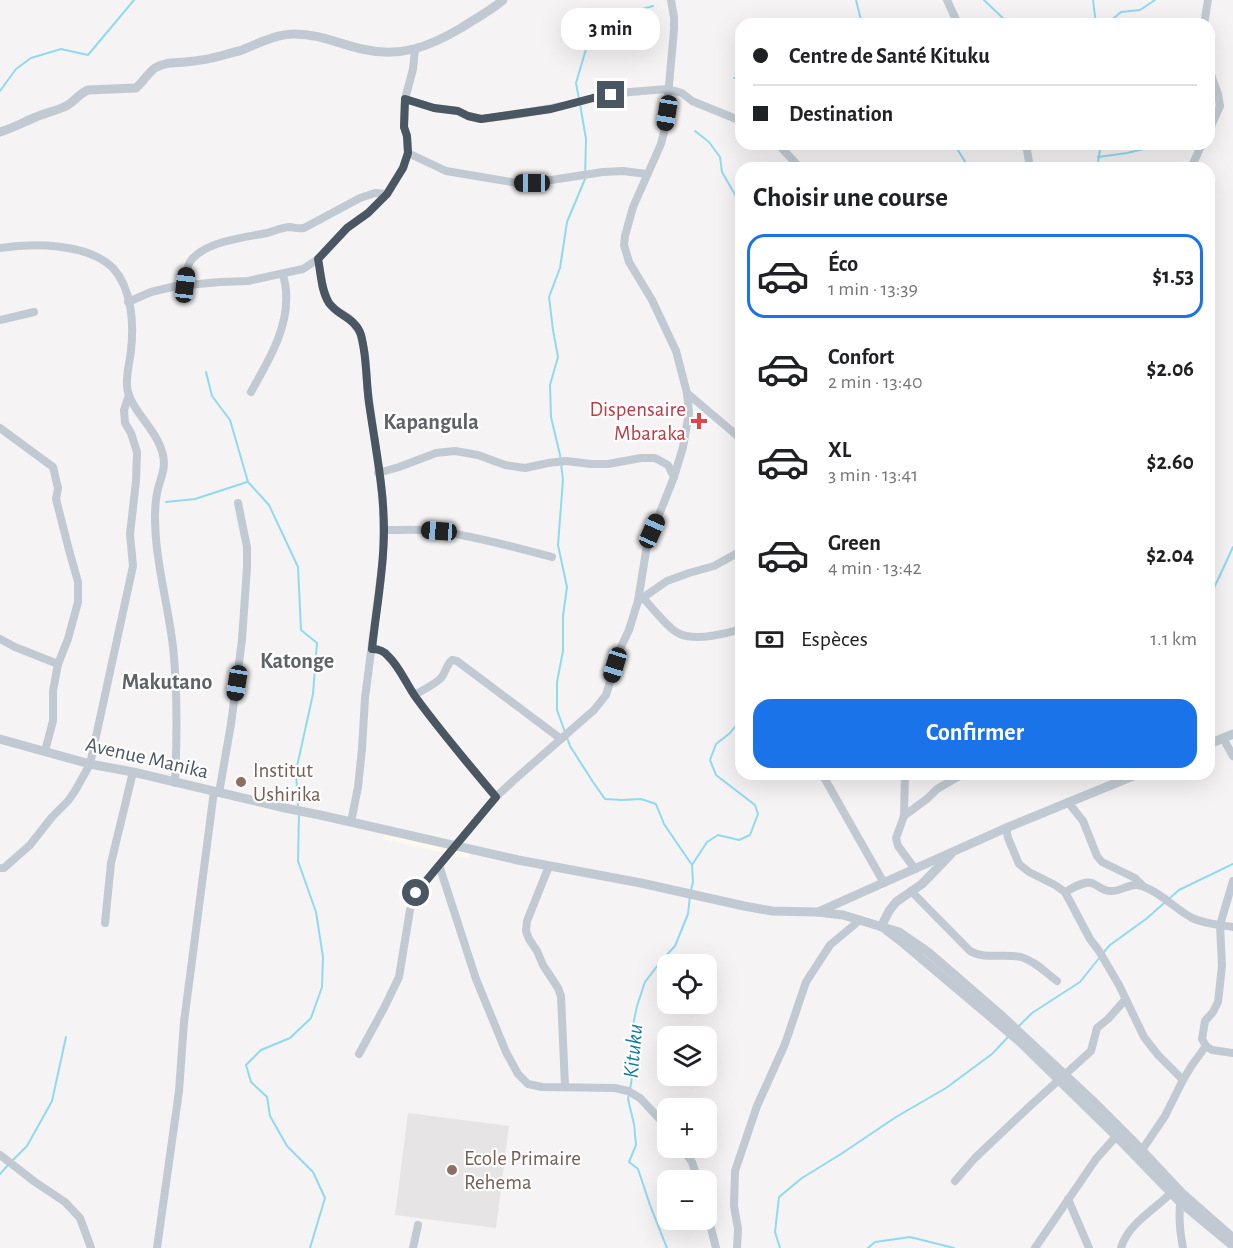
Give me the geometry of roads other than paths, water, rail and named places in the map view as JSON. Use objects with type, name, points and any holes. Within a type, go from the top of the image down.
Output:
[{"type":"street","points":[[0,132],[65,107],[88,90],[136,88],[148,74],[169,62],[210,58],[293,34],[315,35],[363,50],[384,52],[415,49],[438,41],[502,0]]},
{"type":"street","points":[[359,1054],[399,977],[410,910],[416,893],[496,797],[594,710],[606,694],[620,649],[641,600],[647,545],[674,477],[689,412],[687,393],[676,351],[657,310],[629,262],[625,236],[633,207],[661,144],[667,113],[674,30],[671,0]]},
{"type":"street","points":[[947,0],[955,18]]},
{"type":"street","points":[[1205,18],[1208,0]]},
{"type":"street","points":[[128,302],[151,292],[185,285],[248,281],[283,274],[303,269],[318,259],[347,228],[368,213],[387,194],[403,168],[408,153],[404,127],[405,99],[413,69],[415,49]]},
{"type":"street","points":[[1215,86],[1220,106],[1215,117]]},
{"type":"street","points":[[405,99],[434,108],[458,111],[481,119],[547,109],[602,96],[668,90],[682,93],[692,101],[735,119]]},
{"type":"street","points":[[784,150],[794,162]]},
{"type":"street","points":[[408,153],[446,171],[517,183],[532,183],[603,172],[623,171],[647,174]]},
{"type":"street","points":[[185,285],[187,268],[192,259],[205,250],[244,236],[290,227],[297,230],[304,228],[360,198],[375,193],[387,194]]},
{"type":"street","points":[[0,248],[48,246],[85,252],[111,267],[119,276],[125,290],[132,333],[127,377],[129,395],[151,427],[158,441],[164,463],[155,503],[155,516],[173,648],[176,783]]},
{"type":"street","points":[[318,259],[323,288],[329,303],[349,318],[360,332],[365,354],[367,386],[383,500],[383,559],[365,698],[358,787],[351,822]]},
{"type":"street","points":[[251,392],[276,345],[286,313],[283,274]]},
{"type":"street","points":[[0,320],[34,312]]},
{"type":"street","points":[[687,393],[735,434]]},
{"type":"street","points":[[0,877],[2,868],[30,845],[68,801],[90,764],[134,566],[130,534],[138,453],[125,423],[124,410],[129,395]]},
{"type":"street","points":[[0,428],[53,467],[58,488],[56,499],[79,591],[68,639],[58,664],[53,691],[53,722],[45,751]]},
{"type":"street","points":[[378,473],[436,453],[455,451],[525,468],[566,461],[600,464],[655,458],[668,465],[674,477]]},
{"type":"street","points":[[157,1248],[178,1091],[184,1022],[217,792],[231,724],[241,649],[247,547],[238,503]]},
{"type":"street","points":[[384,530],[439,531],[552,557]]},
{"type":"street","points":[[641,600],[667,581],[714,566],[735,554]]},
{"type":"street","points":[[641,600],[680,634],[717,635],[735,630]]},
{"type":"street","points":[[0,639],[58,664]]},
{"type":"street","points":[[372,649],[378,649],[392,659],[414,695],[496,797]]},
{"type":"street","points":[[414,695],[444,675],[448,663],[452,660],[457,661],[561,739]]},
{"type":"street","points":[[1215,741],[1233,734]]},
{"type":"street","points":[[1223,738],[1233,756]]},
{"type":"street","name":"Avenue Manika","points":[[0,739],[90,764],[549,866],[772,911],[843,915],[899,932],[928,952],[1002,1016],[1119,1133]]},
{"type":"street","points":[[105,923],[111,863],[133,772]]},
{"type":"street","points":[[825,780],[884,883]]},
{"type":"street","points":[[906,780],[904,816],[896,838],[898,846],[915,869]]},
{"type":"street","points":[[904,816],[937,789],[953,780]]},
{"type":"street","points":[[817,912],[1006,828],[1123,780]]},
{"type":"street","points":[[1068,802],[1083,821],[1097,856],[1102,862],[1135,878],[1143,886],[1192,918],[1233,927]]},
{"type":"street","points":[[1006,828],[1019,864],[1065,892],[1090,939],[1119,985],[1144,1037],[1183,1080]]},
{"type":"street","points":[[881,927],[896,902],[922,884],[954,851]]},
{"type":"street","points":[[439,865],[476,979],[506,1052],[518,1074],[528,1084],[542,1087],[615,1088],[628,1091],[640,1098],[657,1116]]},
{"type":"street","points":[[549,866],[527,921],[526,931],[561,996],[565,1086]]},
{"type":"street","points":[[1233,881],[1220,925],[1222,966],[1218,1002],[1205,1021],[1202,1039],[1212,1050],[1233,1053]]},
{"type":"street","points":[[1065,892],[1085,882],[1092,882],[1101,889],[1110,891],[1134,884],[1143,886]]},
{"type":"street","points":[[911,891],[970,951],[977,955],[1021,957],[1032,961],[1057,981]]},
{"type":"street","points":[[737,1248],[738,1229],[734,1206],[735,1171],[757,1106],[785,1044],[806,982],[830,945],[860,920]]},
{"type":"street","points":[[955,1181],[975,1158],[1092,1052],[1097,1028],[1125,1000]]},
{"type":"street","points":[[1142,1150],[1165,1116],[1192,1065],[1206,1046]]},
{"type":"street","points":[[1119,1133],[1142,1150],[1178,1194],[1233,1239]]},
{"type":"street","points":[[1119,1133],[1233,1246]]},
{"type":"street","points":[[1035,1248],[1096,1159],[1119,1133]]},
{"type":"street","points":[[0,1155],[65,1202],[80,1218],[91,1248]]},
{"type":"street","points":[[1121,1248],[1128,1232],[1163,1202],[1178,1194]]},
{"type":"street","points":[[1178,1194],[1183,1248]]},
{"type":"street","points":[[1068,1199],[1089,1248]]},
{"type":"street","points":[[413,1248],[417,1226]]},
{"type":"street","points":[[712,1230],[716,1248]]},
{"type":"waterway","points":[[0,91],[16,69],[31,58],[61,49],[88,55],[134,0]]},
{"type":"waterway","points":[[856,0],[860,18]]},
{"type":"waterway","points":[[984,0],[1003,18]]},
{"type":"waterway","points":[[1093,0],[1095,18]]},
{"type":"waterway","points":[[1114,18],[1121,12],[1140,10],[1155,0]]},
{"type":"waterway","points":[[579,99],[576,83],[589,39],[604,26],[631,12],[653,6]]},
{"type":"waterway","points":[[580,104],[586,139],[585,179],[567,222],[560,268],[549,297],[558,357],[550,385],[551,417],[563,480],[558,545],[567,587],[563,616],[563,651],[557,682],[557,710],[570,746],[605,799],[641,799],[656,804],[664,824],[692,865]]},
{"type":"waterway","points":[[695,131],[709,142],[720,157],[722,172],[735,195]]},
{"type":"waterway","points":[[958,150],[965,162]]},
{"type":"waterway","points":[[1098,162],[1100,150]]},
{"type":"waterway","points":[[1098,157],[1140,150]]},
{"type":"waterway","points":[[206,372],[212,396],[230,420],[248,482],[269,505],[298,567],[301,630],[317,643],[313,694],[296,771],[298,807]]},
{"type":"waterway","points":[[166,502],[195,499],[247,482]]},
{"type":"waterway","name":"Kituku","points":[[1215,586],[1233,547]]},
{"type":"waterway","name":"Kituku","points":[[691,890],[692,865],[707,842],[718,835],[739,840],[750,835],[758,814],[755,805],[716,775],[710,760],[716,744],[735,727]]},
{"type":"waterway","points":[[299,813],[298,861],[316,912],[323,957],[322,987],[311,1018],[290,1038],[261,1050],[246,1065],[251,1082],[267,1097],[270,1116],[287,1146],[313,1172],[325,1198],[310,1248]]},
{"type":"waterway","points":[[1103,953],[1179,890],[1233,864]]},
{"type":"waterway","name":"Kituku","points":[[630,1090],[635,1057],[631,1035],[637,1006],[645,982],[675,946],[688,914],[690,896]]},
{"type":"waterway","points":[[1018,1027],[1032,1013],[1080,982],[1100,957]]},
{"type":"waterway","points":[[12,1161],[27,1146],[52,1101],[66,1037]]},
{"type":"waterway","points":[[780,1248],[775,1232],[779,1197],[802,1178],[896,1117],[946,1088],[992,1054],[1008,1037]]},
{"type":"waterway","name":"Kituku","points":[[629,1095],[636,1145],[629,1162],[638,1169],[667,1248]]},
{"type":"waterway","points":[[0,1174],[8,1165]]},
{"type":"waterway","points":[[868,1248],[875,1242],[910,1237],[954,1248]]},
{"type":"place","name":"Dispensaire Mbaraka","points":[[699,421]]},
{"type":"place","name":"Institut Ushirika","points":[[241,782]]},
{"type":"place","name":"Ecole Primaire Rehema","points":[[452,1170]]},
{"type":"district","name":"Kapangula","points":[[431,422]]},
{"type":"district","name":"Katonge","points":[[297,661]]},
{"type":"district","name":"Makutano","points":[[167,682]]}]
